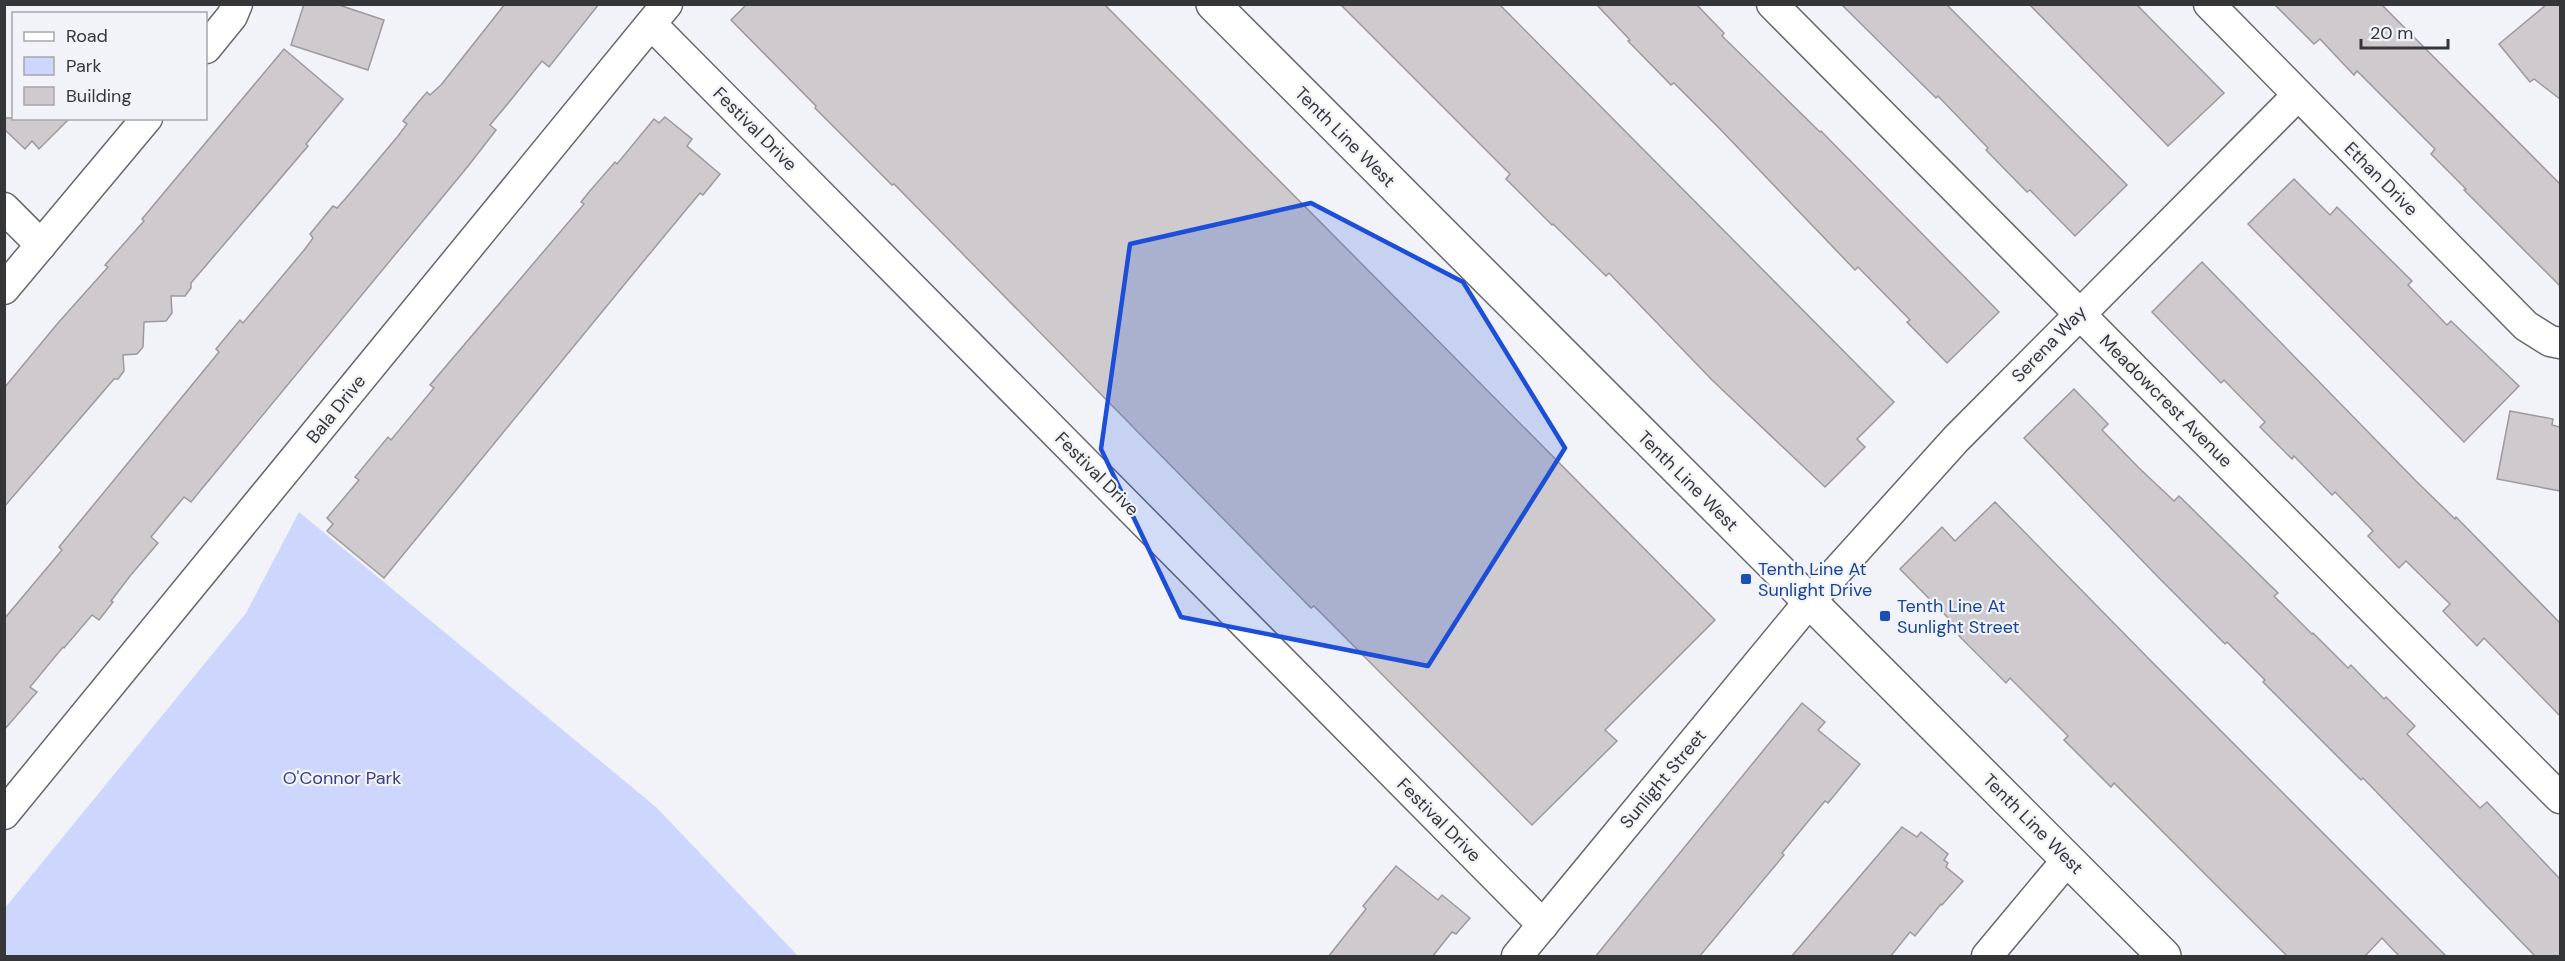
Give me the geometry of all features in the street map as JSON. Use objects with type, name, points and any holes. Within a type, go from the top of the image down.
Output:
[{"type":"street","points":[[207,47],[232,16],[237,4]]},
{"type":"street","name":"Tenth Line West","points":[[1213,4],[2164,957]]},
{"type":"street","name":"Meadowcrest Avenue","points":[[1772,4],[2560,798]]},
{"type":"street","name":"Ethan Drive","points":[[2209,4],[2526,326],[2550,341],[2560,343]]},
{"type":"street","name":"Bala Drive","points":[[4,814],[659,14]]},
{"type":"street","name":"Festival Drive","points":[[659,14],[1543,925]]},
{"type":"street","name":"Serena Way","points":[[1809,602],[1956,439],[2298,95]]},
{"type":"street","points":[[4,289],[145,120]]},
{"type":"street","points":[[4,208],[41,245]]},
{"type":"street","name":"Sunlight Street","points":[[1517,957],[1809,602]]},
{"type":"street","points":[[1987,957],[2068,859]]},
{"type":"highlighted area","points":[[1311,203],[1463,282],[1565,448],[1428,666],[1181,617],[1101,449],[1130,244]]},
{"type":"green space","name":"O'Connor Park","points":[[299,512],[656,807],[798,956],[5,956],[5,908],[246,613]]},
{"type":"building","points":[[304,4],[336,4],[384,20],[368,70],[291,45]]},
{"type":"building","points":[[505,4],[599,4],[549,67],[542,61],[490,125],[496,130],[469,165],[191,502],[184,497],[151,537],[158,543],[130,576],[99,620],[92,615],[30,687],[37,692],[4,730],[4,619],[62,550],[59,547],[219,352],[216,349],[240,320],[243,323],[305,249],[313,238],[310,234],[333,206],[337,208],[346,198],[398,136],[407,124],[403,121],[416,105],[427,92],[430,95],[441,85]]},
{"type":"building","points":[[747,4],[1104,4],[1715,620],[1605,730],[1617,741],[1532,825],[1314,606],[1311,608],[894,184],[892,185],[815,108],[816,106],[731,20]]},
{"type":"building","points":[[1340,4],[1499,4],[1894,402],[1857,439],[1865,447],[1825,487],[1712,380],[1609,273],[1606,276],[1552,225],[1506,179],[1510,174]]},
{"type":"building","points":[[1596,4],[1696,4],[1724,33],[1722,36],[1821,131],[1999,312],[1947,363],[1907,322],[1910,320],[1858,267],[1855,270],[1674,83],[1671,85]]},
{"type":"building","points":[[1841,4],[1946,4],[2127,185],[2075,236],[2030,190],[2027,192],[1938,96],[1936,98]]},
{"type":"building","points":[[2029,4],[2136,4],[2224,93],[2168,146]]},
{"type":"building","points":[[2274,4],[2381,4],[2560,184],[2560,286],[2464,190],[2466,189],[2431,154],[2435,149],[2357,71],[2354,75],[2320,39],[2314,44]]},
{"type":"building","points":[[2547,4],[2560,4],[2560,99],[2534,79],[2530,82],[2499,44]]},
{"type":"building","points":[[284,49],[343,99],[306,144],[308,146],[191,283],[191,288],[185,296],[171,296],[172,313],[166,321],[144,322],[143,347],[137,354],[123,355],[124,371],[118,379],[114,379],[4,507],[4,388],[108,267],[105,265],[144,221],[142,219]]},
{"type":"building","points":[[665,117],[692,139],[687,146],[720,174],[703,195],[700,193],[685,211],[384,578],[327,531],[333,524],[327,518],[359,480],[355,477],[388,437],[391,440],[434,388],[430,385],[584,204],[581,202],[589,192],[615,162],[617,164],[654,119],[659,123]]},
{"type":"building","points":[[4,118],[68,120],[39,149],[32,141],[25,149],[4,129]]},
{"type":"building","points":[[2294,179],[2330,215],[2337,207],[2412,281],[2408,285],[2447,325],[2451,321],[2519,386],[2464,442],[2248,224]]},
{"type":"building","points":[[2202,262],[2416,481],[2455,519],[2456,517],[2560,623],[2560,716],[2484,638],[2477,646],[2443,611],[2450,604],[2406,561],[2399,568],[2368,536],[2373,531],[2335,492],[2332,495],[2294,456],[2292,459],[2260,427],[2265,422],[2224,380],[2221,383],[2152,312]]},
{"type":"building","points":[[2074,389],[2108,424],[2102,430],[2139,468],[2174,501],[2179,496],[2278,593],[2274,596],[2312,634],[2348,668],[2351,665],[2384,699],[2386,697],[2415,726],[2407,734],[2480,808],[2487,802],[2560,879],[2560,957],[2536,957],[2363,778],[2361,780],[2263,682],[2265,680],[2227,642],[2225,644],[2158,577],[2024,438]]},
{"type":"building","points":[[2510,411],[2553,419],[2552,425],[2560,427],[2560,491],[2497,479]]},
{"type":"building","points":[[1995,502],[2447,957],[2400,957],[2382,938],[2364,957],[2288,957],[2114,783],[2111,787],[2064,740],[2068,736],[2010,678],[2006,683],[1959,636],[1962,632],[1900,569],[1942,527],[1955,541]]},
{"type":"building","points":[[1802,703],[1825,722],[1818,730],[1860,764],[1828,803],[1825,801],[1782,853],[1784,855],[1699,957],[1595,957]]},
{"type":"building","points":[[1902,827],[1917,837],[1921,832],[1948,854],[1944,860],[1948,863],[1946,867],[1963,881],[1915,936],[1910,932],[1890,957],[1791,957]]},
{"type":"building","points":[[1396,866],[1438,900],[1442,895],[1470,918],[1456,934],[1452,932],[1432,957],[1328,957],[1366,909],[1363,906]]},
{"type":"place","name":"Tenth Line At Sunlight Drive","points":[[1746,579]]},
{"type":"place","name":"Tenth Line At Sunlight Street","points":[[1885,616]]}]
